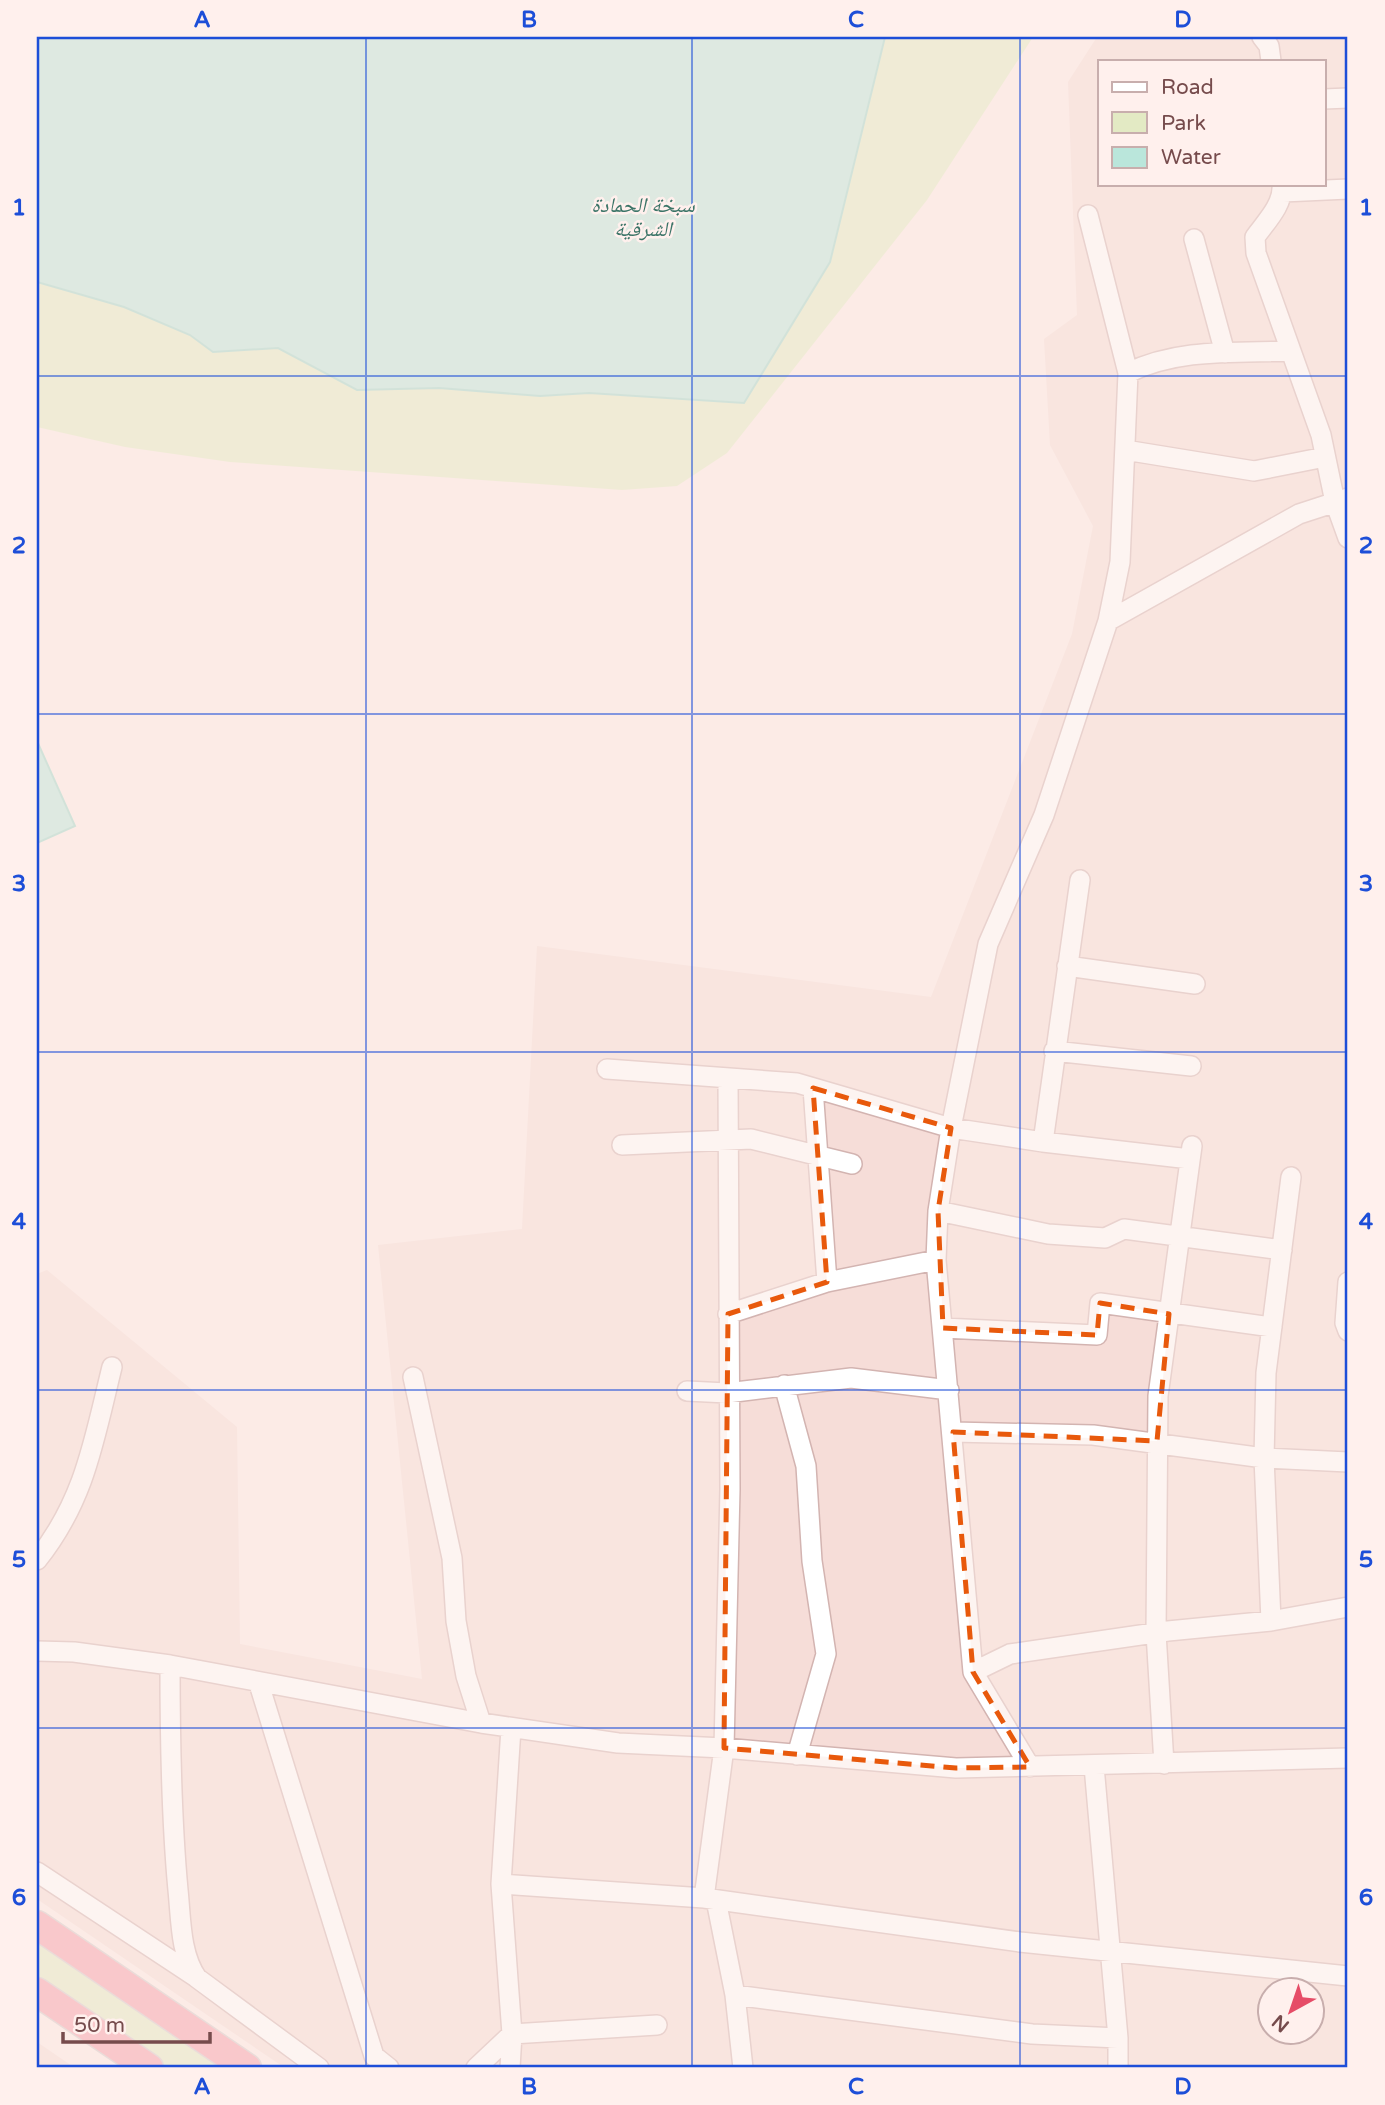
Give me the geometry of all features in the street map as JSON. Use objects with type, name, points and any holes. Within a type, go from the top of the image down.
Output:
[{"type":"highway","points":[[37,1925],[247,2068]]},
{"type":"highway","points":[[37,1992],[149,2068]]},
{"type":"street","points":[[1262,37],[1269,46],[1270,60]]},
{"type":"street","points":[[1326,99],[1348,98]]},
{"type":"street","points":[[1348,189],[1282,188],[1275,210],[1255,237],[1256,253],[1341,500],[1348,538]]},
{"type":"street","points":[[1030,1767],[973,1672],[936,1260],[937,1211],[988,944],[1044,815],[1108,621],[1120,562],[1128,373],[1088,215]]},
{"type":"street","points":[[1194,239],[1225,353]]},
{"type":"street","points":[[1128,373],[1152,361],[1181,355],[1291,351]]},
{"type":"street","points":[[1125,450],[1254,471],[1325,457]]},
{"type":"street","points":[[1108,621],[1299,514],[1341,500]]},
{"type":"street","points":[[1043,1142],[1080,880]]},
{"type":"street","points":[[1067,966],[1195,984]]},
{"type":"street","points":[[1054,1051],[1191,1066]]},
{"type":"street","points":[[607,1069],[797,1083],[951,1128],[1043,1142],[1191,1152],[1158,1396],[1156,1633],[1164,1764]]},
{"type":"street","points":[[728,1078],[727,1393],[730,1489],[724,1748],[710,1899],[735,1995],[743,2068]]},
{"type":"street","points":[[813,1088],[827,1282]]},
{"type":"street","points":[[622,1145],[751,1139],[852,1164]]},
{"type":"street","points":[[1271,1621],[1264,1458],[1266,1373],[1291,1177]]},
{"type":"street","points":[[937,1211],[1048,1234],[1105,1238],[1124,1229],[1282,1250]]},
{"type":"street","points":[[728,1314],[827,1282],[936,1260]]},
{"type":"street","points":[[1348,1282],[1345,1323],[1348,1331]]},
{"type":"street","points":[[943,1328],[1097,1335],[1100,1303],[1272,1327]]},
{"type":"street","points":[[37,1560],[56,1535],[85,1478],[112,1367]]},
{"type":"street","points":[[413,1377],[452,1558],[456,1621],[466,1676],[481,1723]]},
{"type":"street","points":[[687,1391],[727,1393],[851,1378],[949,1391]]},
{"type":"street","points":[[784,1385],[806,1466],[812,1561],[826,1654],[797,1755]]},
{"type":"street","points":[[953,1432],[1093,1434],[1264,1458],[1348,1462]]},
{"type":"street","points":[[973,1672],[1010,1654],[1156,1633],[1271,1621],[1348,1607]]},
{"type":"street","points":[[37,1651],[74,1652],[170,1665],[260,1684],[481,1723],[618,1743],[724,1748],[956,1768],[1348,1758]]},
{"type":"street","points":[[170,1665],[173,1832],[182,1933],[191,1968],[197,1978]]},
{"type":"street","points":[[260,1684],[374,2056],[389,2068]]},
{"type":"street","points":[[510,2068],[512,2034],[501,1884],[511,1728]]},
{"type":"street","points":[[1094,1766],[1118,2038],[1118,2068]]},
{"type":"street","points":[[37,1872],[197,1978],[319,2068]]},
{"type":"street","points":[[501,1884],[710,1899],[1020,1942],[1348,1976]]},
{"type":"street","points":[[735,1995],[1032,2034],[1118,2038]]},
{"type":"street","points":[[476,2068],[512,2034],[657,2025]]},
{"type":"highlighted area","points":[[813,1088],[951,1128],[938,1211],[943,1328],[1097,1335],[1100,1303],[1169,1314],[1157,1441],[953,1432],[973,1672],[1030,1767],[956,1768],[724,1748],[728,1314],[827,1282]]},
{"type":"shaded area","points":[[1097,37],[1348,37],[1348,2068],[285,2068],[37,1899],[37,1274],[47,1270],[237,1427],[240,1644],[422,1679],[378,1245],[522,1229],[537,946],[931,997],[1072,634],[1093,526],[1050,445],[1044,339],[1077,315],[1068,82]]},
{"type":"shaded area","points":[[37,2042],[75,2068],[37,2068]]},
{"type":"green space","points":[[885,37],[1033,37],[927,200],[727,453],[677,486],[622,490],[230,462],[125,447],[37,427],[37,282],[40,281],[124,307],[190,335],[213,352],[278,348],[357,390],[439,388],[540,396],[589,393],[830,262]]},
{"type":"green space","points":[[37,1940],[222,2068],[159,2068],[37,1983]]},
{"type":"water","name":"سبخة الحمادة الشرقية","points":[[37,37],[885,37],[830,262],[744,403],[589,393],[540,396],[439,388],[357,390],[278,348],[213,352],[190,335],[124,307],[37,282]]},
{"type":"water","points":[[37,741],[75,826],[37,843]]}]
